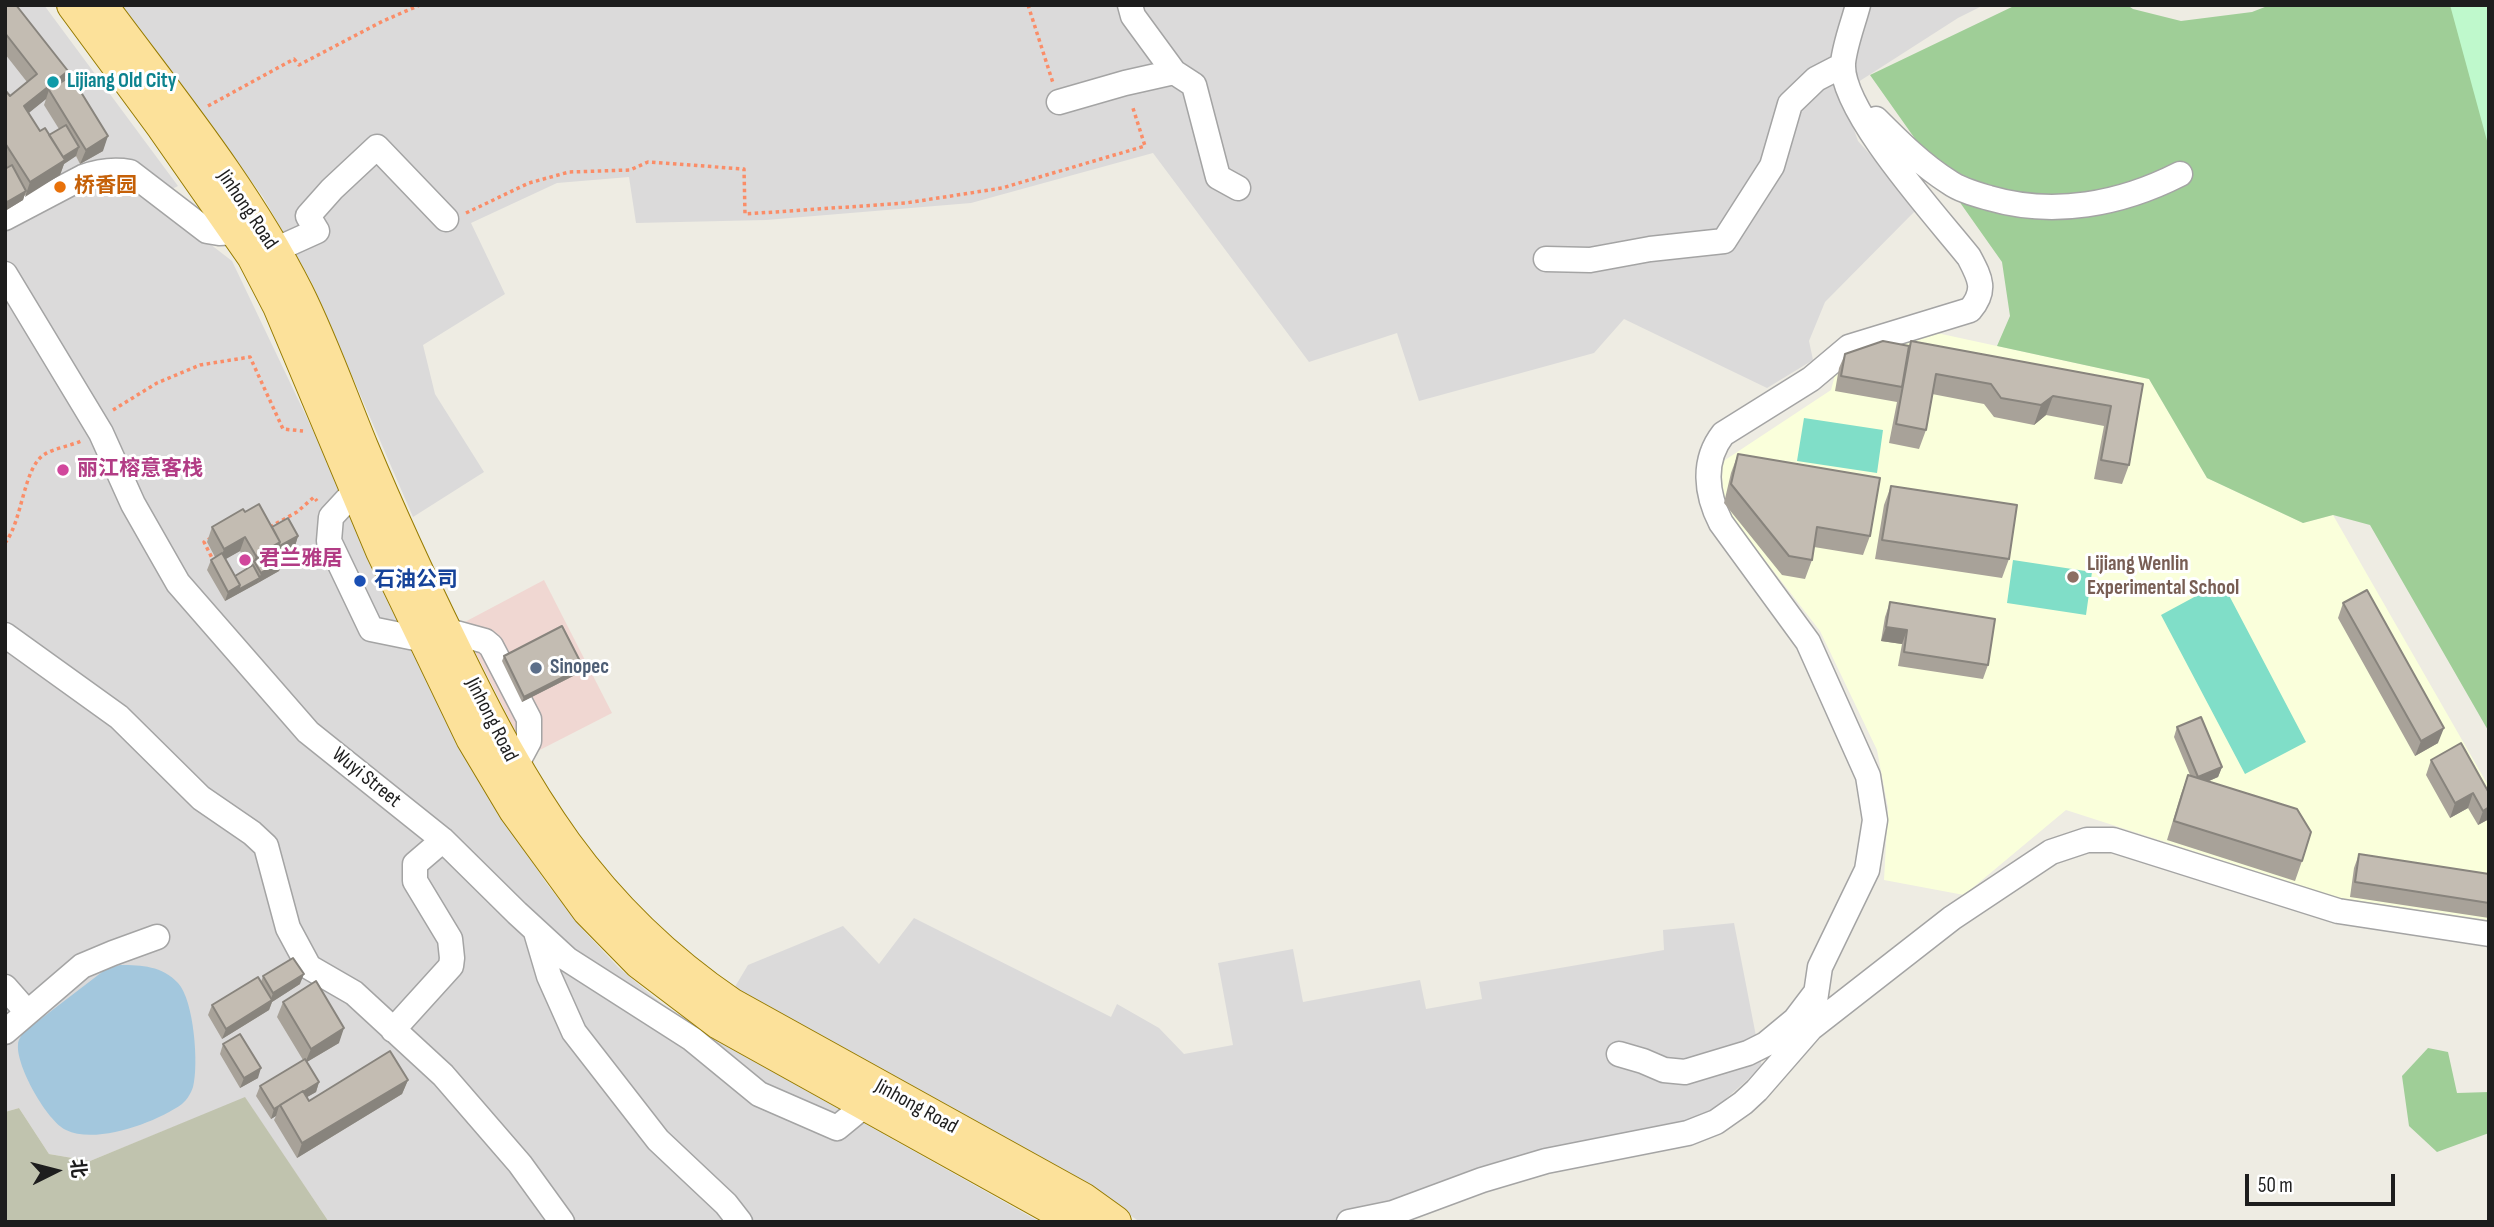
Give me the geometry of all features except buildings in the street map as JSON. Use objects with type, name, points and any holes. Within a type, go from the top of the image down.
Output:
[{"type":"main road","name":"Jinhong Road","points":[[73,5],[238,232],[279,306],[382,551],[514,767],[556,831],[605,895],[655,946],[682,969],[756,1020],[1083,1199],[1115,1222]]},
{"type":"main road","name":"Jinhong Road","points":[[101,5],[257,220],[275,250],[299,296],[402,542],[472,738],[515,810],[562,878],[613,937],[668,986],[719,1023],[1076,1222]]},
{"type":"street","points":[[1130,5],[1133,16],[1174,72],[1194,85],[1218,177],[1238,188]]},
{"type":"street","points":[[1811,1028],[1819,967],[1867,870],[1875,820],[1873,798],[1868,776],[1808,642],[1720,523],[1713,508],[1708,482],[1710,459],[1723,434],[1811,379],[1849,346],[1970,310],[1978,300],[1980,291],[1977,273],[1969,257],[1880,145],[1857,107],[1846,76],[1858,5]]},
{"type":"street","points":[[1059,102],[1174,72]]},
{"type":"street","points":[[1846,76],[1897,141],[1923,163],[1951,184],[1996,200],[2043,207],[2090,205],[2136,194],[2180,174]]},
{"type":"street","points":[[1546,259],[1590,260],[1650,249],[1724,242],[1772,166],[1790,104],[1816,79],[1846,76]]},
{"type":"street","points":[[275,250],[317,232],[308,216],[332,189],[377,147],[446,219]]},
{"type":"street","points":[[5,218],[83,177],[95,172],[119,170],[130,172],[207,231],[238,232]]},
{"type":"street","name":"Wuyi Street","points":[[5,274],[98,428],[133,504],[178,583],[308,732],[443,840],[567,959],[692,1039],[759,1094],[836,1128],[865,1105]]},
{"type":"street","points":[[356,490],[331,517],[329,541],[371,629],[435,635]]},
{"type":"street","points":[[5,635],[119,718],[201,797],[266,846],[288,928],[309,967],[354,993],[443,1075],[520,1164],[562,1222]]},
{"type":"street","points":[[393,1030],[451,966],[450,939],[415,881],[414,870],[415,864],[443,840]]},
{"type":"street","points":[[1349,1222],[1402,1210],[1482,1180],[1546,1161],[1702,1128],[1728,1115],[1743,1103],[1811,1028],[1952,918],[2051,852],[2087,840],[2113,840],[2338,911],[2489,933]]},
{"type":"street","points":[[536,931],[549,976],[574,1032],[658,1140],[726,1204],[740,1222]]},
{"type":"street","points":[[5,1032],[82,966],[157,937]]},
{"type":"street","points":[[5,987],[27,1012]]},
{"type":"street","points":[[1619,1054],[1664,1070],[1685,1072],[1748,1053],[1782,1032],[1795,1020],[1816,991]]},
{"type":"path","points":[[185,119],[294,59],[299,65],[383,21],[420,5]]},
{"type":"path","points":[[1028,5],[1059,102]]},
{"type":"path","points":[[446,219],[551,176],[588,171],[630,170],[648,162],[744,169],[746,214],[906,203],[1002,188],[1145,146],[1125,83]]},
{"type":"path","points":[[5,543],[12,534],[23,504],[30,472],[43,455],[98,428],[157,383],[200,365],[250,357],[283,429],[305,432],[328,422]]},
{"type":"path","points":[[265,529],[297,512],[314,497]]},
{"type":"path","points":[[178,583],[215,563],[204,542],[213,536]]},
{"type":"shaded area","name":"Lijiang Old City","points":[[5,5],[44,5],[178,186],[166,192],[126,159],[5,212]]},
{"type":"shaded area","points":[[121,5],[1984,5],[1958,18],[1841,93],[1858,141],[1918,208],[1825,302],[1809,341],[1813,360],[1767,388],[1624,319],[1594,353],[1419,401],[1397,333],[1309,362],[1153,153],[971,203],[766,220],[636,223],[629,177],[557,183],[471,223],[505,294],[423,345],[435,394],[484,472],[413,517],[312,283],[263,197]]},
{"type":"shaded area","points":[[126,179],[232,261],[436,688],[498,811],[547,884],[585,932],[618,967],[662,1004],[748,1058],[1040,1222],[329,1222],[245,1098],[90,1161],[49,1154],[19,1108],[5,1112],[5,225],[88,180]]},
{"type":"shaded area","name":"Lijiang Wenlin Experimental School","points":[[1937,333],[2149,379],[2207,478],[2303,523],[2333,515],[2489,787],[2489,920],[2339,898],[2066,810],[1964,895],[1884,880],[1888,808],[1877,750],[1820,631],[1723,506],[1722,462],[1831,390],[1838,364]]},
{"type":"shaded area","name":"Sinopec","points":[[544,580],[612,713],[528,756],[461,624]]},
{"type":"shaded area","points":[[914,918],[1111,1017],[1117,1004],[1159,1028],[1184,1054],[1233,1045],[1218,963],[1293,949],[1303,1002],[1420,980],[1426,1009],[1482,999],[1479,982],[1664,950],[1663,930],[1734,923],[1762,1067],[1705,1117],[1375,1214],[1330,1222],[1140,1222],[1080,1181],[733,990],[748,965],[843,926],[879,964]]},
{"type":"shaded area","points":[[245,1097],[329,1222],[5,1222],[5,1112],[19,1108],[49,1154],[90,1161]]},
{"type":"green space","points":[[2016,5],[2127,5],[2133,9],[2181,21],[2252,12],[2270,5],[2489,5],[2489,732],[2370,525],[2333,515],[2303,523],[2207,478],[2149,379],[1997,346],[2010,316],[2002,262],[1870,75]]},
{"type":"green space","points":[[2450,5],[2489,5],[2489,148]]},
{"type":"green space","points":[[1804,418],[1883,430],[1877,473],[1797,461]]},
{"type":"green space","points":[[2013,560],[2092,572],[2086,615],[2007,603]]},
{"type":"green space","points":[[2222,582],[2306,742],[2245,774],[2161,615]]},
{"type":"green space","points":[[2428,1048],[2448,1052],[2457,1093],[2489,1092],[2489,1133],[2437,1152],[2409,1126],[2402,1076]]},
{"type":"water","points":[[120,965],[144,966],[158,970],[172,977],[183,991],[194,1033],[193,1087],[182,1104],[158,1118],[109,1133],[79,1134],[58,1125],[42,1105],[27,1079],[18,1043],[25,1031],[106,969]]},
{"type":"place","name":"Lijiang Old City","points":[[53,82]]},
{"type":"place","name":"桥香园","points":[[60,187]]},
{"type":"place","name":"丽江榕意客栈","points":[[63,470]]},
{"type":"place","name":"君兰雅居","points":[[245,560]]},
{"type":"place","name":"Lijiang Wenlin Experimental School","points":[[2073,577]]},
{"type":"place","name":"石油公司","points":[[360,581]]},
{"type":"place","name":"Sinopec","points":[[536,668]]}]
